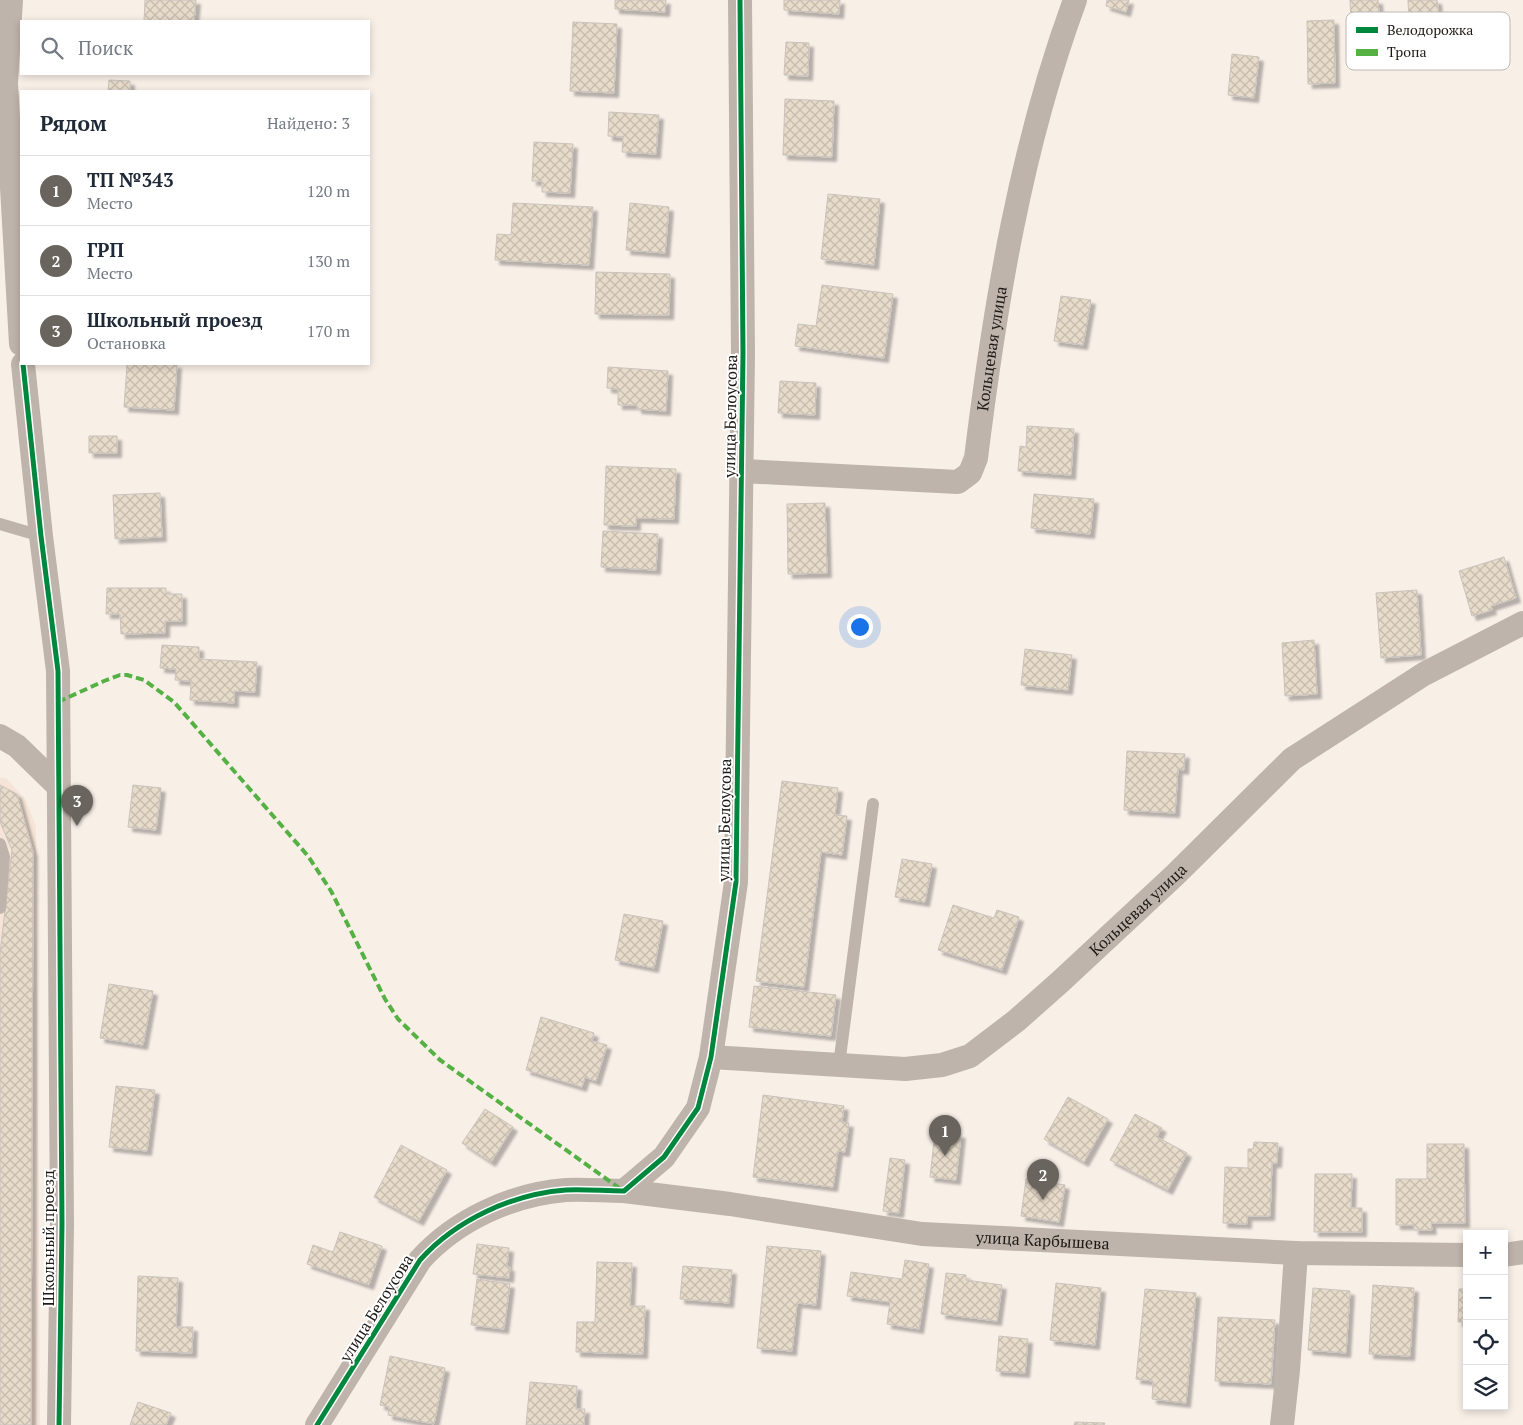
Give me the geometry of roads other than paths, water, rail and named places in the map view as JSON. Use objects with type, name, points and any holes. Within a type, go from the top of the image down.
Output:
[{"type":"street","points":[[11,0],[6,83],[20,327]]},
{"type":"street","name":"улица Белоусова","points":[[317,1425],[420,1260],[440,1239],[494,1208],[512,1202],[565,1190],[624,1191],[664,1157],[682,1134],[698,1108],[711,1057],[736,882],[743,344],[740,0]]},
{"type":"street","name":"Кольцевая улица","points":[[742,471],[958,482],[970,473],[976,458],[988,362],[1009,245],[1034,136],[1075,0]]},
{"type":"street","name":"Школьный проезд","points":[[23,365],[40,536],[58,671],[62,1224],[59,1425]]},
{"type":"street","name":"Кольцевая улица","points":[[711,1057],[918,1068],[942,1065],[970,1056],[1060,982],[1175,875],[1292,759],[1424,674],[1523,622]]},
{"type":"street","points":[[0,736],[17,746],[58,785]]},
{"type":"street","name":"улица Карбышева","points":[[624,1191],[730,1204],[922,1234],[1296,1253],[1463,1255]]},
{"type":"street","points":[[1508,1254],[1523,1252]]},
{"type":"street","points":[[1282,1425],[1288,1370],[1296,1253]]},
{"type":"lane","points":[[0,524],[40,536]]},
{"type":"lane","points":[[839,1064],[873,804]]},
{"type":"lane","points":[[0,844],[4,857],[0,908]]},
{"type":"place","name":"Школьный проезд","points":[[77,826]]},
{"type":"place","name":"ТП №343","points":[[945,1156]]},
{"type":"place","name":"ГРП","points":[[1043,1200]]}]
